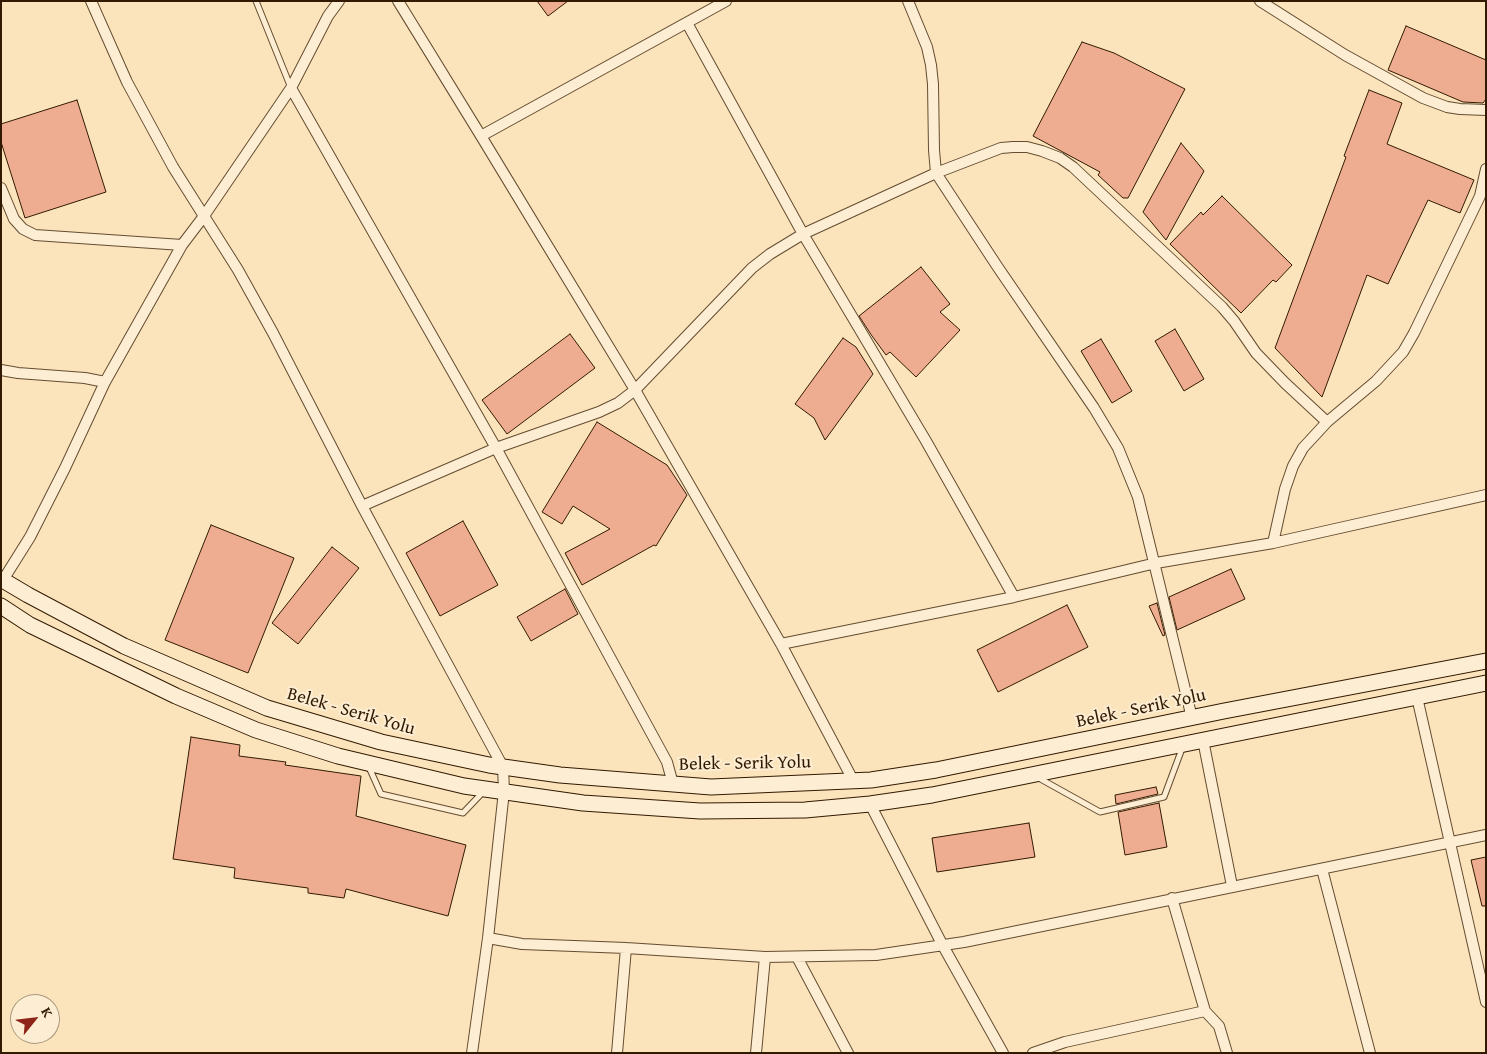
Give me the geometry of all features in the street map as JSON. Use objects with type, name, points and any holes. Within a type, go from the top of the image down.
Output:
[{"type":"main road","name":"Belek - Serik Yolu","points":[[2,579],[28,595],[124,646],[267,708],[381,742],[503,767],[560,775],[711,787],[871,780],[936,770],[1486,661]]},
{"type":"main road","points":[[1,606],[30,625],[176,696],[256,730],[338,756],[464,786],[583,803],[700,811],[805,810],[870,804],[932,795],[1486,683]]},
{"type":"street","points":[[90,1],[127,82],[173,167],[273,333],[362,506],[503,767],[504,791],[488,938],[472,1053]]},
{"type":"street","points":[[2,579],[30,537],[105,382],[182,245],[204,216],[291,88],[328,16],[339,1]]},
{"type":"street","points":[[398,1],[635,390],[782,644],[853,780]]},
{"type":"street","points":[[481,136],[726,1]]},
{"type":"street","points":[[908,1],[927,47],[931,65],[936,173],[996,266],[1107,427],[1129,472],[1138,497],[1156,564],[1192,718]]},
{"type":"street","points":[[1260,1],[1345,55],[1423,98],[1447,107],[1486,110]]},
{"type":"street","points":[[687,24],[803,234],[926,441],[1014,597]]},
{"type":"street","points":[[291,88],[496,448],[667,762],[673,784]]},
{"type":"street","points":[[362,506],[496,448],[599,412],[618,403],[635,390],[752,268],[770,254],[803,234],[936,173],[1001,148],[1027,148],[1042,151],[1060,158],[1073,167],[1222,307],[1256,353],[1285,384],[1327,422]]},
{"type":"street","points":[[1273,543],[1285,489],[1293,466],[1303,448],[1327,422],[1376,381],[1403,352],[1480,196],[1486,169]]},
{"type":"street","points":[[1,188],[14,219],[23,229],[35,235],[182,245]]},
{"type":"street","points":[[1,370],[85,378],[105,382]]},
{"type":"street","points":[[782,644],[1014,597],[1156,564],[1273,543],[1486,495]]},
{"type":"street","points":[[1417,697],[1486,1002]]},
{"type":"street","points":[[1203,740],[1232,886]]},
{"type":"street","points":[[870,804],[942,944],[1003,1053]]},
{"type":"street","points":[[488,938],[522,944],[626,948],[765,957],[876,955],[964,942],[1486,834]]},
{"type":"street","points":[[1322,869],[1370,1053]]},
{"type":"street","points":[[1172,898],[1205,1011],[1219,1026],[1227,1053]]},
{"type":"street","points":[[617,1053],[626,948]]},
{"type":"street","points":[[756,1053],[765,957]]},
{"type":"street","points":[[797,957],[848,1053]]},
{"type":"street","points":[[1033,1053],[1065,1042],[1205,1011]]},
{"type":"lane","points":[[256,1],[291,88]]},
{"type":"lane","points":[[1032,775],[1100,812],[1164,797],[1183,744]]},
{"type":"lane","points":[[366,763],[381,794],[463,813],[486,789]]},
{"type":"building","points":[[537,1],[568,1],[548,16]]},
{"type":"building","points":[[1406,26],[1486,60],[1486,99],[1483,103],[1463,102],[1388,70]]},
{"type":"building","points":[[1082,42],[1114,53],[1185,89],[1128,198],[1123,198],[1098,175],[1100,172],[1033,136]]},
{"type":"building","points":[[1369,90],[1402,103],[1387,144],[1474,180],[1460,213],[1428,200],[1388,284],[1367,275],[1322,397],[1275,348]]},
{"type":"building","points":[[77,100],[106,192],[25,218],[1,142],[1,124]]},
{"type":"building","points":[[1181,143],[1204,171],[1166,240],[1143,212]]},
{"type":"building","points":[[1222,196],[1292,265],[1276,282],[1273,280],[1241,313],[1170,244],[1201,212],[1203,215]]},
{"type":"building","points":[[921,267],[950,304],[940,312],[960,330],[916,377],[890,352],[886,355],[859,316]]},
{"type":"building","points":[[1175,329],[1204,379],[1184,391],[1155,341]]},
{"type":"building","points":[[570,334],[595,368],[507,434],[482,400]]},
{"type":"building","points":[[843,338],[856,347],[873,374],[825,440],[814,418],[795,404]]},
{"type":"building","points":[[1101,339],[1132,391],[1112,403],[1081,351]]},
{"type":"building","points":[[597,422],[667,465],[687,495],[656,546],[654,545],[582,585],[565,553],[610,529],[573,506],[562,524],[542,512]]},
{"type":"building","points":[[463,521],[498,585],[440,616],[406,553]]},
{"type":"building","points":[[211,525],[294,558],[248,673],[165,640]]},
{"type":"building","points":[[332,547],[359,568],[298,644],[272,623]]},
{"type":"building","points":[[1231,569],[1245,599],[1177,630],[1169,597]]},
{"type":"building","points":[[565,589],[578,614],[531,641],[517,617]]},
{"type":"building","points":[[1157,603],[1165,635],[1163,636],[1149,606]]},
{"type":"building","points":[[1067,605],[1088,647],[998,692],[977,650]]},
{"type":"building","points":[[191,737],[240,745],[239,756],[286,762],[285,765],[361,776],[356,816],[466,845],[448,916],[346,889],[344,898],[308,893],[308,888],[234,878],[235,868],[173,859]]},
{"type":"building","points":[[1156,787],[1158,794],[1116,804],[1115,795]]},
{"type":"building","points":[[1159,803],[1167,847],[1125,855],[1118,812]]},
{"type":"building","points":[[1029,823],[1035,857],[937,872],[932,838]]},
{"type":"building","points":[[1486,857],[1486,906],[1482,906],[1471,860]]}]
